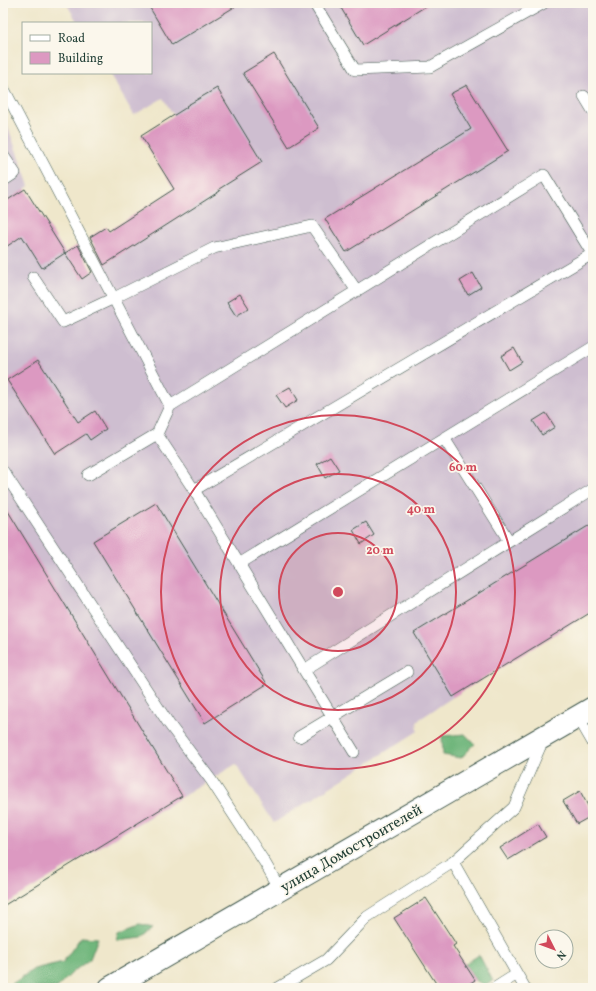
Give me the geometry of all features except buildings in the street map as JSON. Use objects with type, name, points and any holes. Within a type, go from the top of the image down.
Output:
[{"type":"street","name":"улица Домостроителей","points":[[110,988],[585,713]]},
{"type":"lane","points":[[314,3],[355,70],[430,67],[544,3]]},
{"type":"lane","points":[[3,87],[170,406]]},
{"type":"lane","points":[[584,96],[593,111]]},
{"type":"lane","points":[[3,155],[15,173],[3,181]]},
{"type":"lane","points":[[88,475],[157,434],[170,406],[544,175],[593,254],[194,490]]},
{"type":"lane","points":[[33,277],[62,322],[214,248],[312,226],[356,291]]},
{"type":"lane","points":[[239,564],[593,347]]},
{"type":"lane","points":[[157,434],[194,490],[354,752]]},
{"type":"lane","points":[[444,438],[509,541]]},
{"type":"lane","points":[[3,472],[169,724],[210,780],[265,863],[280,889]]},
{"type":"lane","points":[[304,670],[593,489]]},
{"type":"lane","points":[[299,737],[408,672]]},
{"type":"lane","points":[[585,713],[593,743]]},
{"type":"lane","points":[[278,988],[326,960],[367,917],[452,862],[514,807],[545,736]]},
{"type":"lane","points":[[452,862],[525,988]]},
{"type":"lane","points":[[495,988],[517,974]]},
{"type":"shaded area","points":[[66,3],[593,3],[593,611],[453,697],[417,721],[418,731],[274,823],[236,764],[3,906],[3,113],[29,186],[25,189],[82,279],[220,191],[163,98],[134,115],[110,74],[152,74],[152,22],[77,22]]},
{"type":"green space","points":[[465,734],[475,744],[461,758],[443,755],[442,736]]},
{"type":"green space","points":[[140,924],[153,927],[141,937],[117,940],[119,932]]},
{"type":"green space","points":[[81,937],[98,938],[90,959],[74,971],[57,988],[6,988],[34,969],[63,962]]},
{"type":"green space","points":[[479,955],[493,981],[484,985],[475,980],[465,964]]}]
